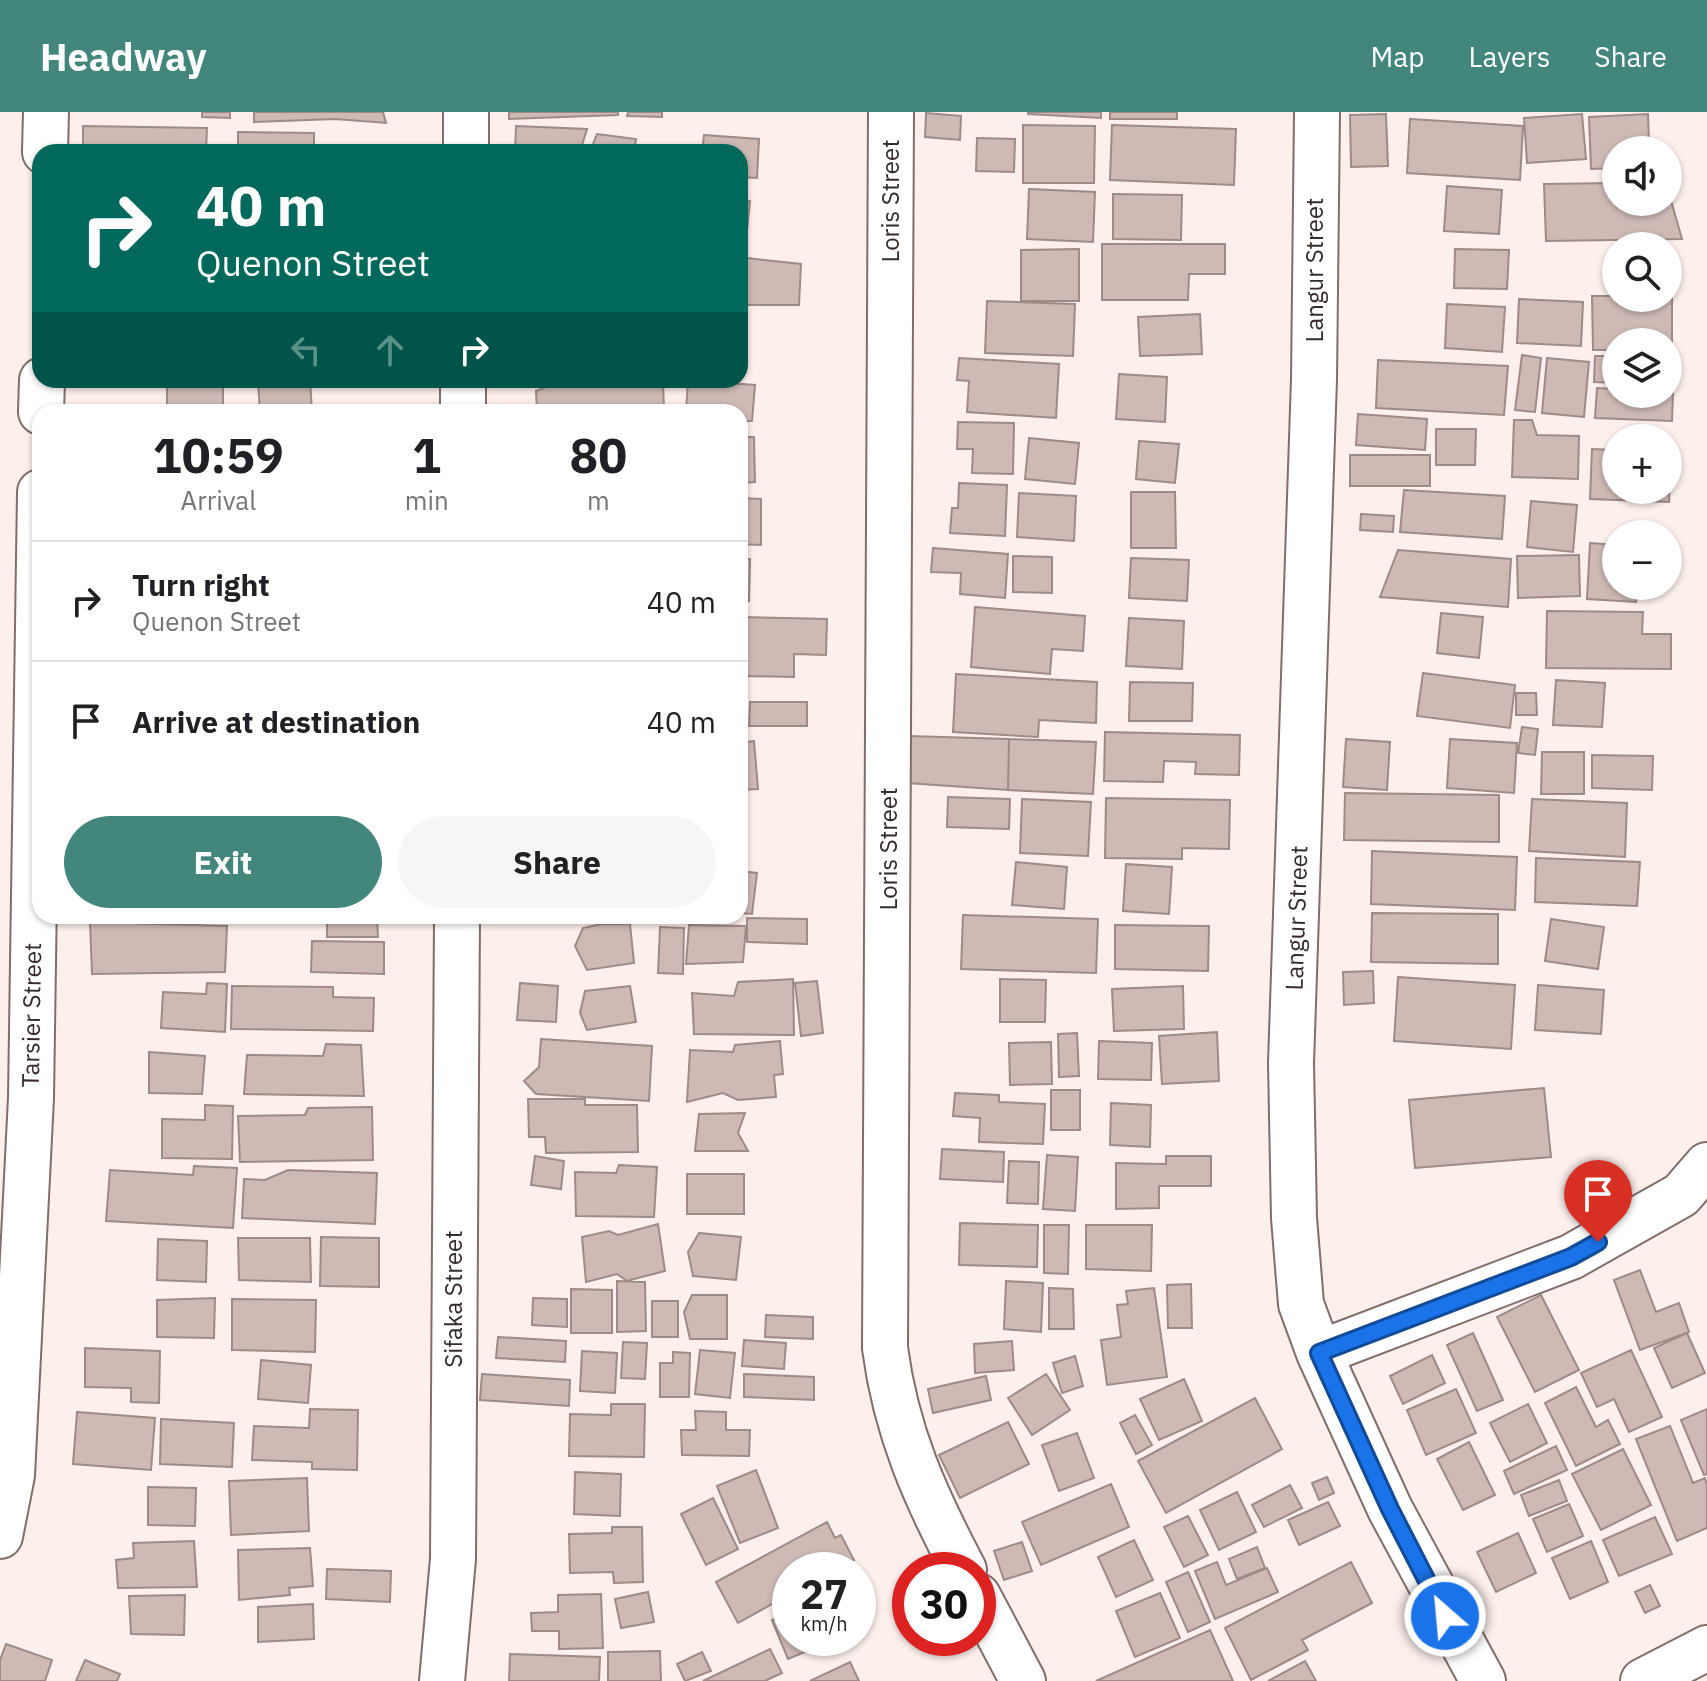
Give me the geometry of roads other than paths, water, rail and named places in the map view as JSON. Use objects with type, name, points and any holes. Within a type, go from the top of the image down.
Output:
[{"type":"street","points":[[45,144],[46,112]]},
{"type":"street","points":[[466,112],[466,144]]},
{"type":"street","name":"Loris Street","points":[[891,112],[885,1348],[891,1395],[906,1449],[955,1552]]},
{"type":"street","name":"Langur Street","points":[[1317,112],[1314,379],[1291,1063],[1296,1255],[1301,1304],[1319,1353],[1390,1509],[1483,1681]]},
{"type":"street","name":"Tarsier Street","points":[[0,1536],[12,1475],[31,1098],[34,924]]},
{"type":"street","name":"Sifaka Street","points":[[442,1681],[453,1559],[457,924]]},
{"type":"street","points":[[1319,1353],[1571,1257],[1681,1195],[1707,1165]]},
{"type":"street","points":[[996,1630],[1023,1681]]},
{"type":"street","points":[[1643,1681],[1707,1648]]}]
